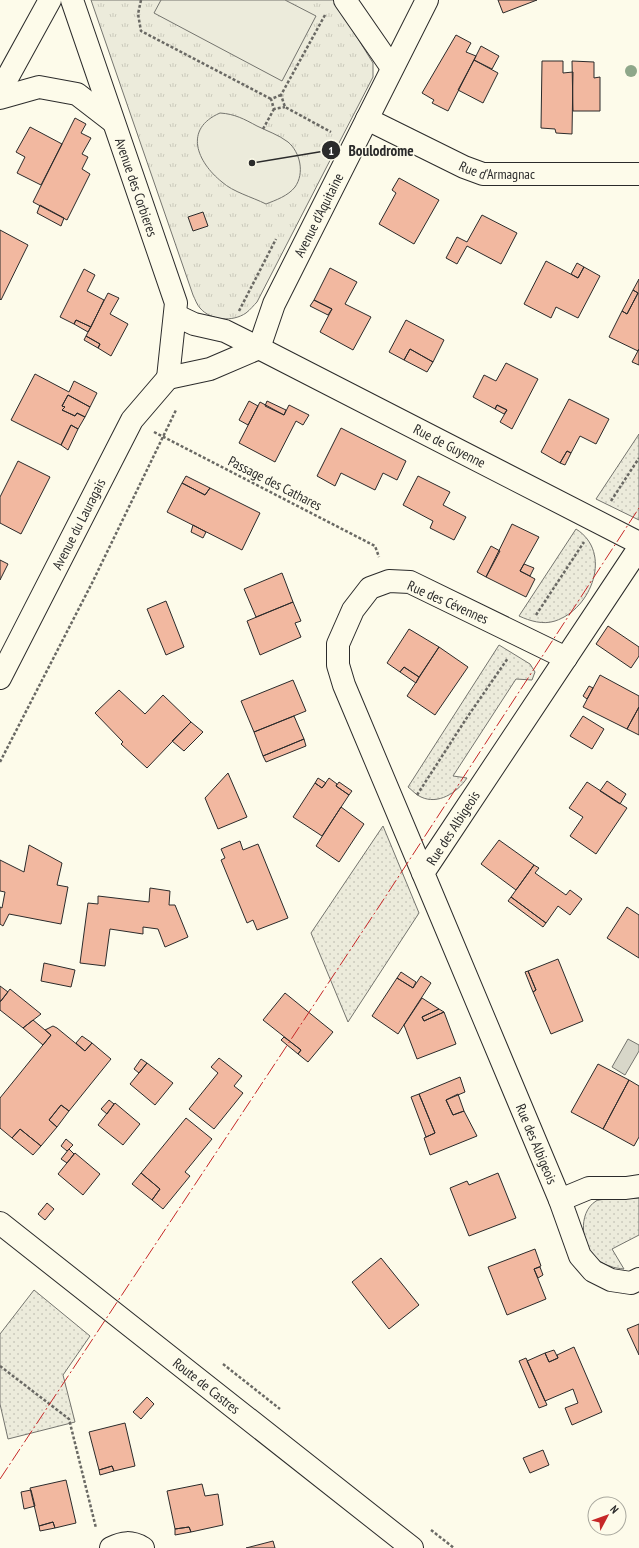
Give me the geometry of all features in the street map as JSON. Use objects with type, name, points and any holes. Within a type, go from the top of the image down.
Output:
[{"type":"street","points":[[0,91],[50,0]]},
{"type":"street","name":"Avenue des Corbieres","points":[[72,0],[176,303],[168,378]]},
{"type":"street","name":"Avenue d'Aquitaine","points":[[259,348],[274,304],[427,0]]},
{"type":"street","points":[[337,4],[392,68]]},
{"type":"street","points":[[0,98],[39,87],[77,94],[112,120]]},
{"type":"street","name":"Rue d'Armagnac","points":[[367,119],[464,168],[483,174],[639,174]]},
{"type":"street","name":"Rue de Guyenne","points":[[175,315],[194,324],[225,331],[639,543]]},
{"type":"street","points":[[168,378],[210,369],[259,348]]},
{"type":"street","name":"Avenue du Lauragais","points":[[0,678],[132,420],[168,378]]},
{"type":"street","name":"Rue des Albigeois","points":[[639,548],[423,873],[560,1200],[580,1256],[593,1271],[611,1280],[631,1283],[639,1279]]},
{"type":"street","name":"Rue des Cévennes","points":[[423,873],[344,685],[338,665],[338,644],[353,610],[370,588],[388,581],[410,582],[566,658]]},
{"type":"street","points":[[560,1200],[590,1188],[626,1188],[639,1186]]},
{"type":"street","name":"Route de Castres","points":[[0,1223],[412,1548]]},
{"type":"street","points":[[104,1540],[136,1544],[143,1548]]},
{"type":"path","points":[[140,0],[138,14],[141,31],[271,98],[281,95],[337,4]]},
{"type":"path","points":[[281,95],[285,106],[331,132]]},
{"type":"path","points":[[263,129],[274,109],[271,98]]},
{"type":"path","points":[[274,109],[285,106]]},
{"type":"path","points":[[0,762],[92,583],[178,405]]},
{"type":"path","name":"Passage des Cathares","points":[[132,420],[375,546],[388,581]]},
{"type":"path","points":[[396,809],[415,799],[466,719],[522,637],[639,458]]},
{"type":"path","points":[[0,1366],[69,1419],[104,1540]]},
{"type":"green space","points":[[91,0],[334,0],[373,63],[373,77],[257,302],[241,316],[229,319],[216,318],[205,312],[196,302]]},
{"type":"green space","points":[[161,0],[285,0],[316,16],[282,81],[154,13]]},
{"type":"green space","points":[[220,113],[230,114],[244,119],[281,137],[292,146],[296,151],[300,163],[300,175],[295,187],[289,193],[266,204],[226,186],[213,174],[201,156],[198,146],[198,137],[201,128],[208,120]]},
{"type":"green space","points":[[639,434],[639,520],[596,499]]},
{"type":"green space","points":[[576,529],[587,539],[594,551],[595,565],[593,579],[588,593],[579,605],[568,615],[555,621],[546,623],[537,622],[519,616]]},
{"type":"green space","points":[[499,645],[530,664],[535,672],[532,680],[516,679],[453,776],[467,778],[463,783],[453,793],[434,800],[419,796],[408,787]]},
{"type":"green space","points":[[383,826],[419,913],[348,1022],[311,933]]},
{"type":"green space","points":[[639,1198],[639,1235],[612,1249],[624,1269],[604,1264],[592,1254],[585,1239],[584,1222],[586,1213],[590,1206],[599,1200]]},
{"type":"green space","points":[[34,1290],[90,1336],[63,1375],[75,1422],[8,1439],[0,1404],[0,1334]]},
{"type":"shaded area","points":[[628,1039],[639,1045],[639,1051],[625,1075],[612,1067]]},
{"type":"building","points":[[498,0],[537,0],[503,13]]},
{"type":"building","points":[[456,35],[471,43],[466,52],[476,56],[448,111],[432,103],[434,100],[422,93]]},
{"type":"building","points":[[481,46],[499,56],[492,69],[474,60]]},
{"type":"building","points":[[474,60],[498,73],[483,103],[458,90]]},
{"type":"building","points":[[542,61],[563,61],[563,73],[573,72],[572,134],[556,133],[555,129],[541,128]]},
{"type":"building","points":[[572,61],[594,62],[594,78],[600,77],[600,111],[573,111]]},
{"type":"building","points":[[75,118],[86,124],[81,133],[91,138],[82,154],[88,157],[82,169],[90,174],[67,220],[33,202]]},
{"type":"building","points":[[30,127],[62,144],[41,185],[17,173],[25,157],[16,152]]},
{"type":"building","points":[[399,178],[439,200],[414,244],[379,224],[396,193],[392,190]]},
{"type":"building","points":[[40,205],[64,218],[61,226],[37,213]]},
{"type":"building","points":[[203,212],[208,226],[193,231],[188,217]]},
{"type":"building","points":[[482,215],[517,233],[501,264],[467,246],[457,264],[446,258],[457,237],[467,242]]},
{"type":"building","points":[[0,230],[28,245],[1,300],[0,299]]},
{"type":"building","points":[[546,261],[578,278],[584,267],[600,276],[578,318],[556,307],[551,318],[524,304]]},
{"type":"building","points":[[577,263],[584,267],[578,278],[571,274]]},
{"type":"building","points":[[330,268],[357,282],[345,304],[371,317],[353,350],[320,332],[332,309],[314,300]]},
{"type":"building","points":[[84,269],[95,275],[87,291],[104,300],[91,327],[76,320],[74,324],[60,317]]},
{"type":"building","points":[[639,279],[638,351],[609,337],[622,311],[627,314],[638,293],[633,290]]},
{"type":"building","points":[[633,290],[638,293],[627,314],[622,311]]},
{"type":"building","points":[[108,293],[119,298],[110,314],[128,324],[111,356],[98,348],[100,344],[86,336]]},
{"type":"building","points":[[314,300],[332,309],[328,315],[310,306]]},
{"type":"building","points":[[76,320],[91,327],[88,332],[74,324]]},
{"type":"building","points":[[406,320],[444,340],[433,362],[410,349],[404,360],[389,352]]},
{"type":"building","points":[[86,336],[100,344],[98,348],[84,340]]},
{"type":"building","points":[[410,349],[433,362],[427,372],[404,360]]},
{"type":"building","points":[[639,349],[639,365],[632,362]]},
{"type":"building","points":[[506,363],[538,379],[512,429],[500,422],[507,410],[497,405],[495,409],[473,397],[484,375],[496,381]]},
{"type":"building","points":[[35,374],[69,392],[74,381],[97,393],[90,407],[68,395],[62,406],[65,407],[62,410],[75,416],[77,413],[85,417],[78,429],[71,425],[61,445],[11,420]]},
{"type":"building","points":[[68,395],[90,407],[85,417],[77,413],[75,416],[62,410],[65,407],[62,406]]},
{"type":"building","points":[[569,399],[609,419],[596,444],[580,436],[571,453],[567,451],[560,463],[541,452]]},
{"type":"building","points":[[249,401],[258,406],[248,425],[239,420]]},
{"type":"building","points":[[267,401],[286,410],[284,415],[265,406]]},
{"type":"building","points":[[260,402],[284,415],[289,405],[309,415],[303,425],[296,421],[275,462],[239,443]]},
{"type":"building","points":[[497,405],[507,410],[504,414],[495,409]]},
{"type":"building","points":[[71,425],[78,429],[68,450],[61,445]]},
{"type":"building","points":[[341,428],[406,461],[397,480],[383,473],[375,490],[341,473],[335,486],[317,476]]},
{"type":"building","points":[[567,451],[571,453],[565,465],[560,463]]},
{"type":"building","points":[[18,461],[50,477],[21,534],[0,523],[0,497]]},
{"type":"building","points":[[186,476],[210,488],[205,495],[182,483]]},
{"type":"building","points":[[418,476],[450,492],[443,505],[466,517],[454,540],[430,528],[433,521],[403,505]]},
{"type":"building","points":[[182,483],[205,495],[210,488],[260,513],[242,550],[167,512]]},
{"type":"building","points":[[512,524],[539,537],[520,571],[535,579],[526,597],[486,577]]},
{"type":"building","points":[[193,525],[206,532],[203,538],[191,532]]},
{"type":"building","points":[[491,546],[500,551],[486,577],[477,572]]},
{"type":"building","points":[[0,560],[8,564],[0,580]]},
{"type":"building","points":[[524,564],[534,568],[530,576],[520,571]]},
{"type":"building","points":[[282,573],[293,602],[256,617],[244,589]]},
{"type":"building","points":[[166,601],[184,647],[166,655],[147,609]]},
{"type":"building","points":[[293,602],[301,621],[295,623],[301,637],[260,655],[247,621]]},
{"type":"building","points":[[608,626],[639,647],[639,656],[631,668],[596,644]]},
{"type":"building","points":[[409,629],[439,647],[419,677],[404,667],[400,672],[387,663]]},
{"type":"building","points":[[439,647],[468,667],[435,715],[407,696]]},
{"type":"building","points":[[404,667],[419,677],[416,683],[400,672]]},
{"type":"building","points":[[600,675],[639,696],[639,707],[627,729],[583,707]]},
{"type":"building","points":[[293,680],[306,711],[254,732],[241,701]]},
{"type":"building","points":[[589,686],[593,688],[587,699],[583,696]]},
{"type":"building","points":[[119,690],[145,714],[163,695],[191,722],[147,768],[121,744],[123,742],[95,713]]},
{"type":"building","points":[[639,707],[639,735],[627,729]]},
{"type":"building","points":[[294,716],[304,739],[263,756],[254,732]]},
{"type":"building","points":[[583,716],[604,729],[592,749],[570,736]]},
{"type":"building","points":[[191,722],[203,732],[184,751],[172,741]]},
{"type":"building","points":[[304,739],[306,746],[266,762],[263,756]]},
{"type":"building","points":[[228,773],[247,817],[218,829],[205,798]]},
{"type":"building","points":[[318,778],[326,783],[322,788],[315,783]]},
{"type":"building","points":[[329,778],[337,784],[336,786],[349,795],[322,836],[293,817],[315,783],[322,788]]},
{"type":"building","points":[[607,781],[626,794],[620,804],[600,791]]},
{"type":"building","points":[[339,782],[352,791],[349,795],[336,786]]},
{"type":"building","points":[[587,782],[627,808],[596,854],[570,836],[583,817],[569,808]]},
{"type":"building","points":[[341,807],[364,824],[339,862],[316,846]]},
{"type":"building","points":[[499,840],[534,865],[516,890],[481,864]]},
{"type":"building","points":[[240,841],[243,850],[258,844],[288,918],[257,930],[253,920],[247,923],[221,860],[225,858],[221,849]]},
{"type":"building","points":[[29,845],[62,863],[57,885],[68,887],[61,924],[9,914],[3,926],[0,924],[0,907],[2,908],[5,892],[0,891],[0,860],[24,872]]},
{"type":"building","points":[[534,865],[539,868],[535,873],[566,895],[570,890],[582,899],[570,915],[558,906],[546,923],[511,897]]},
{"type":"building","points":[[150,888],[170,891],[169,905],[175,905],[188,937],[165,947],[158,929],[143,927],[143,934],[110,929],[105,966],[80,963],[88,903],[98,904],[98,896],[149,902]]},
{"type":"building","points":[[511,897],[546,923],[543,927],[508,901]]},
{"type":"building","points":[[627,907],[639,915],[639,958],[607,938]]},
{"type":"building","points":[[558,959],[583,1021],[551,1034],[533,992],[536,990],[528,971]]},
{"type":"building","points":[[44,963],[75,970],[71,987],[41,981]]},
{"type":"building","points":[[528,971],[536,990],[533,992],[525,972]]},
{"type":"building","points":[[401,972],[416,982],[413,988],[397,978]]},
{"type":"building","points":[[421,976],[431,983],[398,1034],[372,1016],[397,978],[413,988]]},
{"type":"building","points":[[0,986],[8,992],[1,1001],[0,1001]]},
{"type":"building","points":[[10,989],[41,1014],[23,1028],[0,1010],[0,1002]]},
{"type":"building","points":[[285,993],[333,1032],[308,1062],[298,1054],[301,1050],[263,1020]]},
{"type":"building","points":[[422,998],[439,1009],[422,1017],[424,1021],[444,1012],[456,1044],[417,1059],[404,1025]]},
{"type":"building","points":[[439,1009],[444,1012],[424,1021],[422,1017]]},
{"type":"building","points":[[33,1020],[51,1035],[43,1045],[23,1028]]},
{"type":"building","points":[[53,1026],[85,1051],[92,1043],[111,1059],[69,1111],[61,1105],[49,1120],[57,1127],[41,1146],[20,1129],[12,1138],[0,1128],[0,1098],[51,1035],[45,1030]]},
{"type":"building","points":[[82,1036],[92,1043],[85,1051],[76,1043]]},
{"type":"building","points":[[284,1037],[301,1050],[298,1054],[281,1040]]},
{"type":"building","points":[[219,1058],[242,1076],[234,1086],[243,1093],[214,1129],[189,1109],[218,1073],[211,1067]]},
{"type":"building","points":[[141,1059],[147,1063],[139,1073],[134,1069]]},
{"type":"building","points":[[147,1063],[173,1083],[155,1105],[130,1084]]},
{"type":"building","points":[[598,1064],[629,1080],[603,1129],[571,1112]]},
{"type":"building","points":[[460,1077],[465,1092],[446,1100],[453,1115],[464,1111],[477,1136],[430,1155],[424,1138],[435,1133],[419,1094]]},
{"type":"building","points":[[629,1080],[639,1086],[639,1137],[634,1146],[603,1129]]},
{"type":"building","points":[[419,1094],[435,1133],[426,1137],[411,1097]]},
{"type":"building","points":[[458,1094],[464,1111],[453,1115],[446,1100]]},
{"type":"building","points":[[109,1100],[114,1104],[107,1114],[101,1109]]},
{"type":"building","points":[[115,1103],[140,1124],[123,1145],[98,1125]]},
{"type":"building","points":[[61,1105],[69,1111],[57,1127],[49,1120]]},
{"type":"building","points":[[186,1118],[212,1139],[185,1172],[190,1176],[163,1209],[152,1200],[160,1189],[141,1173]]},
{"type":"building","points":[[20,1129],[41,1146],[33,1155],[12,1138]]},
{"type":"building","points":[[66,1139],[73,1145],[67,1151],[61,1146]]},
{"type":"building","points":[[69,1149],[74,1154],[67,1163],[61,1159]]},
{"type":"building","points":[[75,1153],[100,1174],[83,1195],[58,1174]]},
{"type":"building","points":[[141,1173],[160,1189],[152,1200],[132,1184]]},
{"type":"building","points":[[498,1173],[516,1218],[469,1236],[450,1188],[467,1181],[469,1185]]},
{"type":"building","points":[[47,1203],[54,1209],[45,1220],[38,1214]]},
{"type":"building","points":[[535,1249],[541,1266],[534,1269],[546,1299],[507,1315],[488,1267]]},
{"type":"building","points":[[381,1258],[419,1305],[389,1329],[352,1282]]},
{"type":"building","points":[[540,1267],[543,1275],[538,1278],[534,1269]]},
{"type":"building","points":[[639,1324],[639,1355],[627,1329]]},
{"type":"building","points":[[574,1347],[602,1412],[572,1425],[565,1408],[578,1403],[573,1389],[545,1401],[527,1361],[545,1353],[549,1362],[558,1358],[557,1355]]},
{"type":"building","points":[[554,1350],[558,1358],[549,1362],[545,1353]]},
{"type":"building","points":[[526,1358],[547,1405],[539,1408],[519,1361]]},
{"type":"building","points":[[147,1397],[154,1404],[141,1419],[133,1412]]},
{"type":"building","points":[[125,1423],[135,1466],[114,1471],[112,1466],[99,1470],[89,1432]]},
{"type":"building","points":[[543,1450],[549,1465],[530,1473],[523,1458]]},
{"type":"building","points":[[112,1466],[114,1471],[100,1475],[99,1470]]},
{"type":"building","points":[[66,1480],[76,1523],[55,1528],[53,1522],[39,1526],[30,1488]]},
{"type":"building","points":[[202,1484],[205,1496],[218,1494],[223,1525],[191,1532],[189,1527],[175,1529],[167,1491]]},
{"type":"building","points":[[31,1490],[35,1506],[24,1509],[21,1492]]},
{"type":"building","points":[[53,1522],[55,1528],[40,1531],[39,1526]]},
{"type":"building","points":[[189,1527],[191,1532],[175,1535],[175,1529]]},
{"type":"building","points":[[273,1541],[275,1548],[246,1548]]},
{"type":"power","points":[[0,1479],[380,905],[639,508]]},
{"type":"place","name":"Boulodrome","points":[[252,163]]}]
